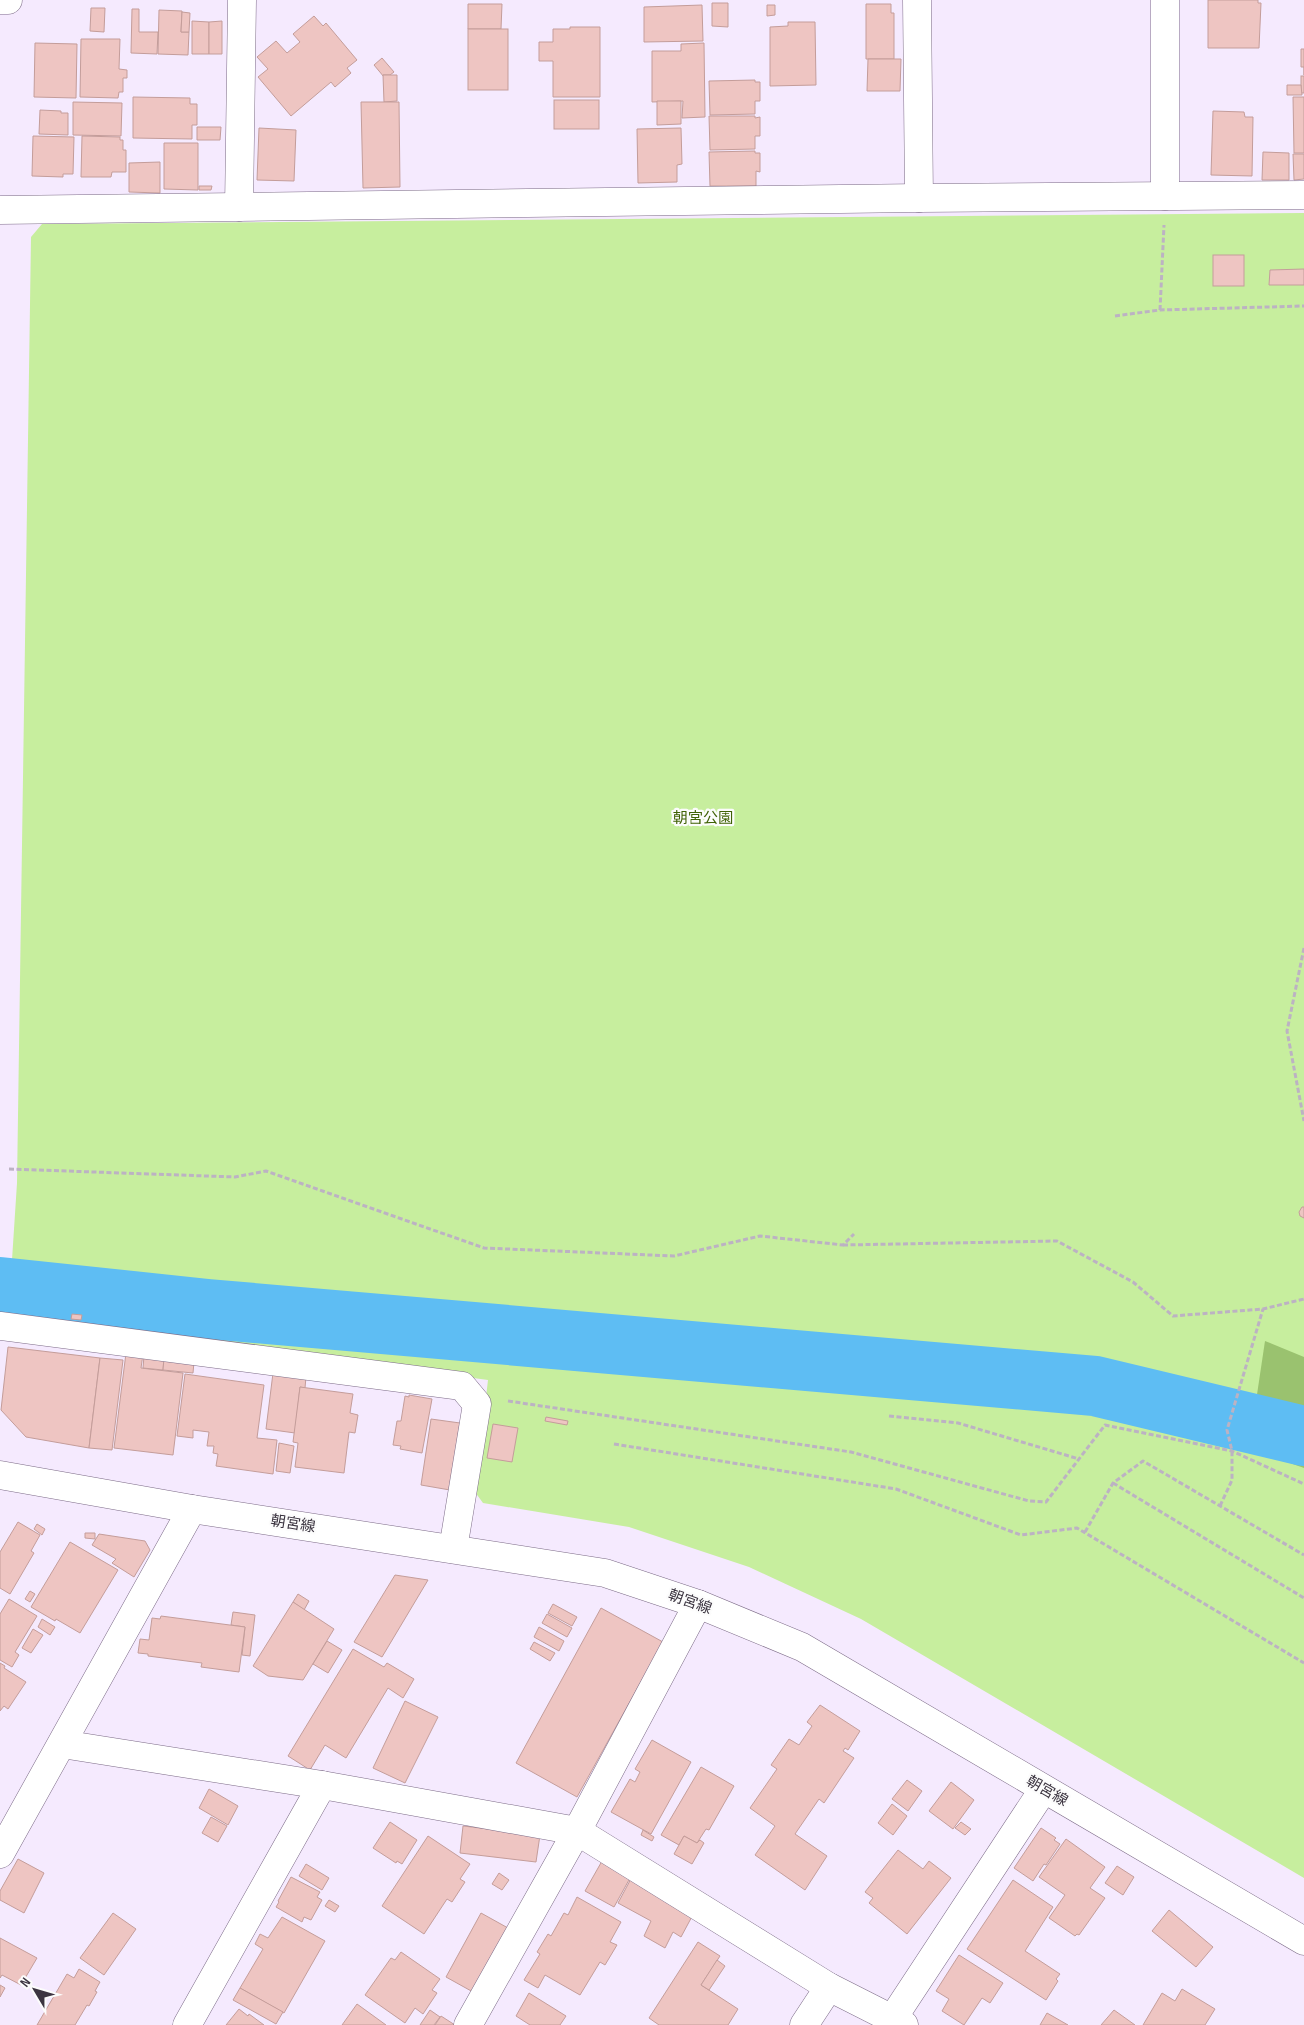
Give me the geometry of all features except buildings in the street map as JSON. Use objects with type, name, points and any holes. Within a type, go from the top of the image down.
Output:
[{"type":"street","points":[[0,0],[8,0]]},
{"type":"street","points":[[239,208],[242,0]]},
{"type":"street","points":[[917,0],[919,198]]},
{"type":"street","points":[[1165,0],[1166,196]]},
{"type":"street","points":[[0,210],[1304,195]]},
{"type":"street","points":[[0,1326],[462,1386],[477,1404],[453,1549]]},
{"type":"street","name":"朝宮線","points":[[0,1475],[192,1509],[605,1573],[698,1604],[802,1647],[1043,1790],[1304,1941]]},
{"type":"street","points":[[0,1854],[192,1509]]},
{"type":"street","points":[[468,2025],[577,1831],[698,1604]]},
{"type":"street","points":[[62,1744],[322,1785],[577,1831],[828,1987],[898,2021],[1043,1790]]},
{"type":"street","points":[[187,2025],[322,1785]]},
{"type":"street","points":[[804,2025],[828,1987]]},
{"type":"path","points":[[1160,310],[1166,196]]},
{"type":"path","points":[[1116,316],[1160,310],[1304,306]]},
{"type":"path","points":[[1304,948],[1287,1031],[1304,1121]]},
{"type":"path","points":[[9,1169],[236,1178],[266,1172],[484,1248],[674,1256],[760,1236],[843,1245],[1057,1241],[1133,1282],[1173,1316],[1263,1309],[1304,1299]]},
{"type":"path","points":[[843,1245],[854,1234]]},
{"type":"path","points":[[1220,1506],[1232,1480],[1232,1450],[1228,1430],[1263,1309]]},
{"type":"path","points":[[504,1400],[851,1452],[1029,1502],[1046,1502],[1105,1425],[1232,1450],[1304,1484]]},
{"type":"path","points":[[888,1416],[958,1423],[1079,1459]]},
{"type":"path","points":[[614,1444],[896,1489],[1021,1534],[1076,1528],[1304,1663]]},
{"type":"path","points":[[1085,1532],[1113,1483],[1143,1461],[1304,1555]]},
{"type":"path","points":[[1113,1483],[1304,1598]]},
{"type":"green space","name":"朝宮公園","points":[[1304,213],[1304,1878],[861,1619],[749,1567],[629,1527],[483,1503],[475,1492],[488,1380],[19,1316],[9,1306],[17,1183],[31,237],[42,224]]},
{"type":"green space","points":[[1265,1341],[1304,1357],[1304,1468],[1249,1448]]},
{"type":"waterway","points":[[0,1287],[208,1309],[1095,1386],[1304,1436]]}]
